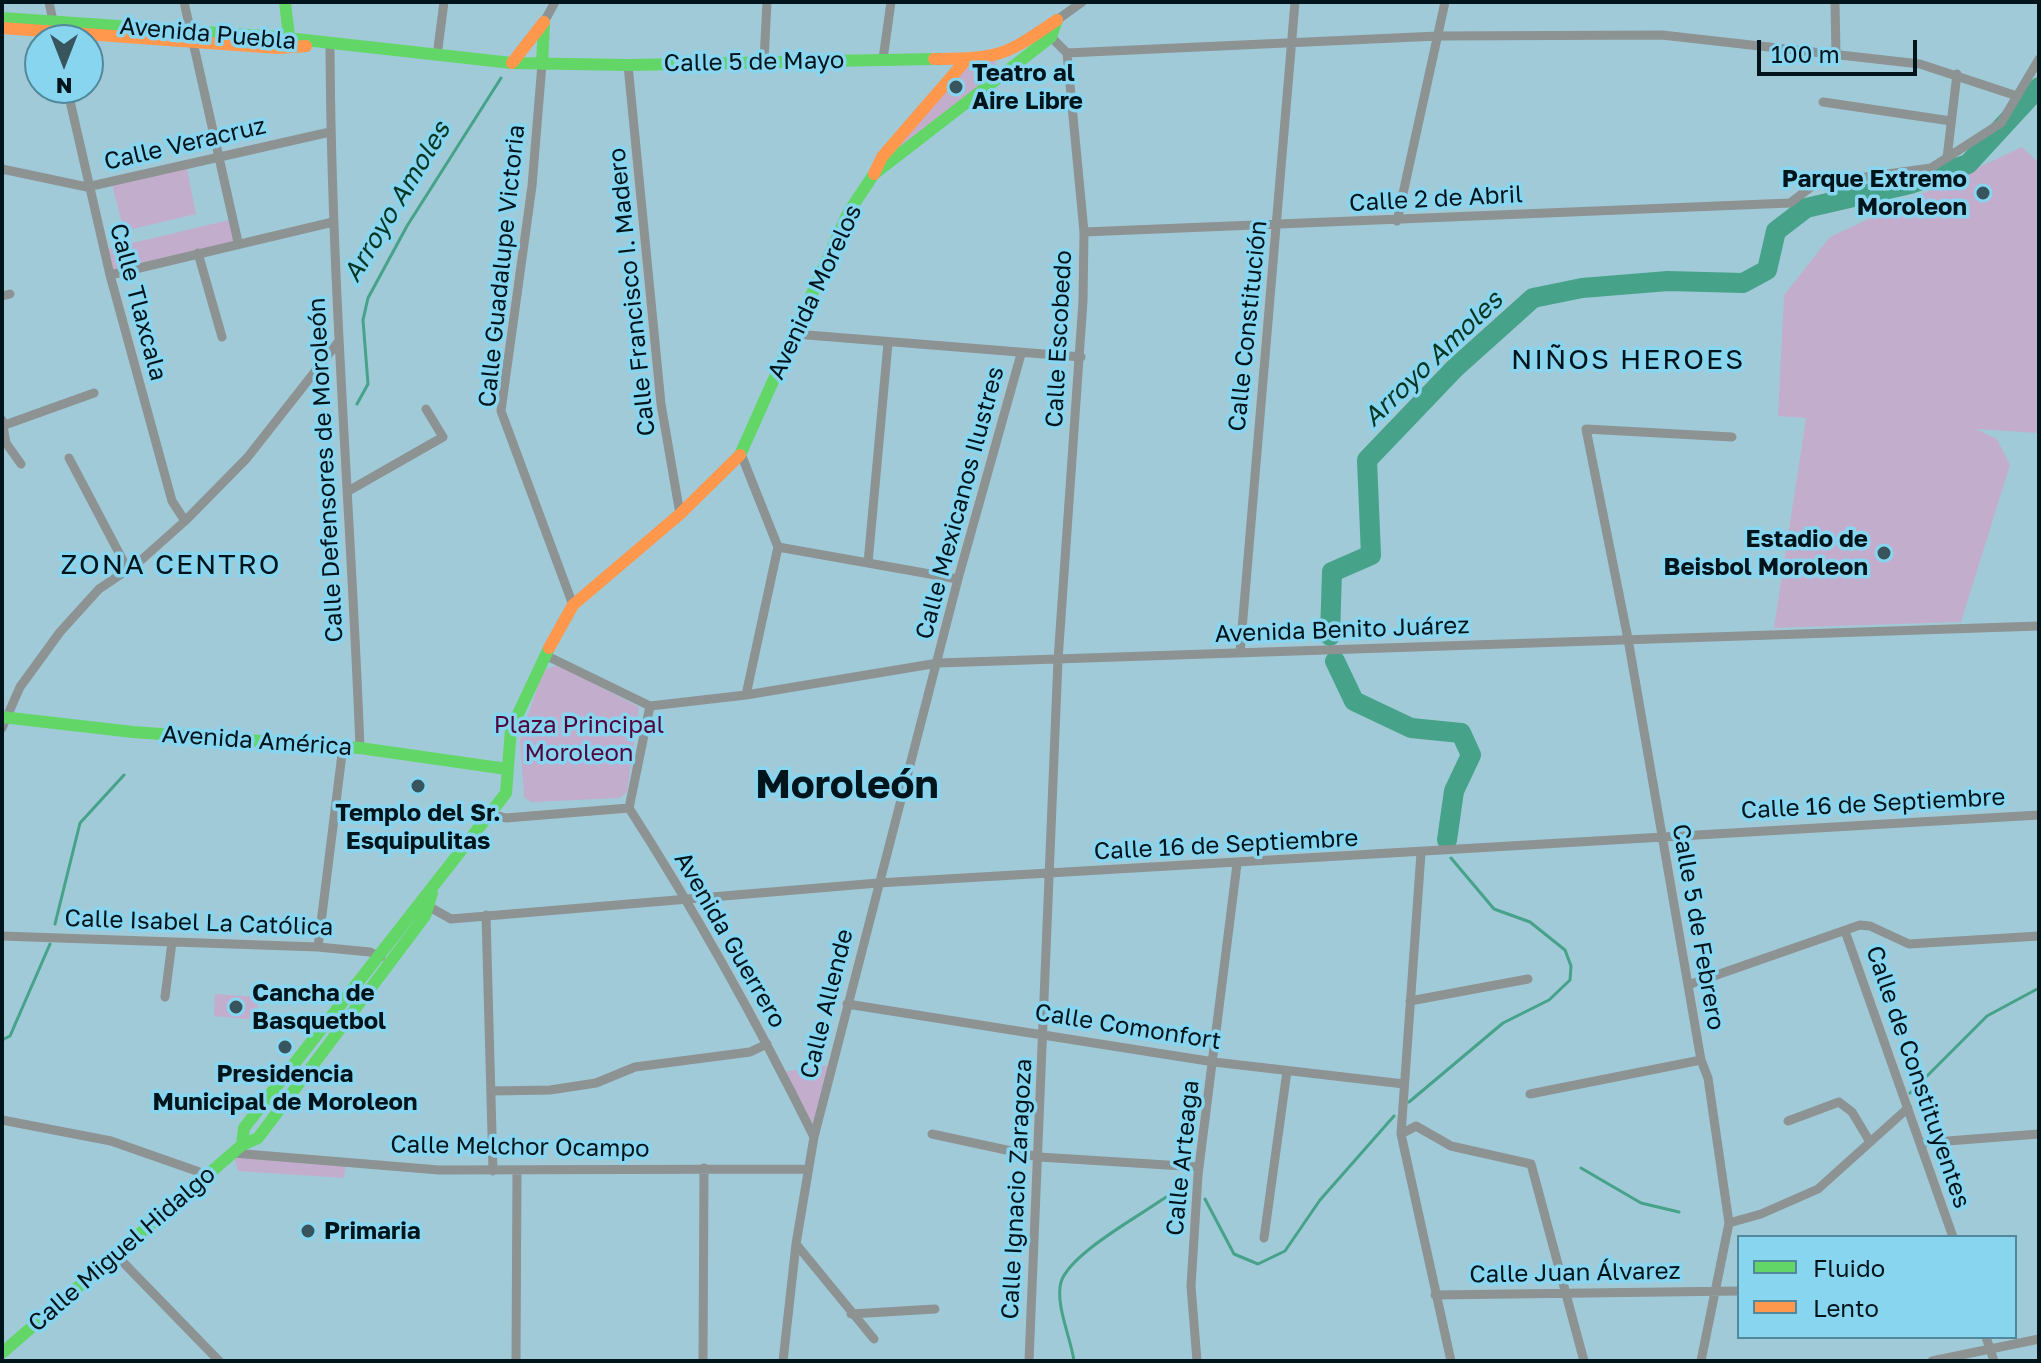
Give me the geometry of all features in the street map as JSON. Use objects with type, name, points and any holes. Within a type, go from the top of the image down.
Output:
[{"type":"street","points":[[49,2],[54,24]]},
{"type":"street","points":[[184,2],[238,242]]},
{"type":"street","points":[[285,2],[290,44]]},
{"type":"street","points":[[437,56],[444,2]]},
{"type":"street","points":[[512,63],[544,22],[555,2]]},
{"type":"street","points":[[764,60],[767,2]]},
{"type":"street","points":[[883,59],[891,2]]},
{"type":"street","points":[[1082,2],[1070,7],[1047,33],[1067,53],[1438,36],[1662,35],[1920,64],[2017,96]]},
{"type":"street","name":"Calle Constitución","points":[[1240,653],[1260,402],[1279,226],[1295,2]]},
{"type":"street","points":[[1397,221],[1445,2]]},
{"type":"street","points":[[1835,2],[1836,56]]},
{"type":"street","name":"Avenida Puebla","points":[[2,18],[26,24]]},
{"type":"street","points":[[542,64],[544,22]]},
{"type":"street","name":"Avenida Puebla","points":[[2,28],[24,29]]},
{"type":"street","name":"Avenida Puebla","points":[[104,33],[323,45],[542,64]]},
{"type":"street","name":"Calle 5 de Mayo","points":[[542,64],[966,60],[1008,53],[1047,33]]},
{"type":"street","name":"Avenida Morelos","points":[[573,605],[680,514],[741,454],[848,213],[874,174],[1001,74],[1047,33]]},
{"type":"street","name":"Calle Defensores de Moroleón","points":[[323,45],[350,490],[360,748]]},
{"type":"street","name":"Calle Escobedo","points":[[1052,875],[1058,660],[1081,357],[1084,232],[1067,53]]},
{"type":"street","points":[[987,58],[997,62],[1001,74]]},
{"type":"street","points":[[1947,158],[2001,123],[2039,59]]},
{"type":"street","points":[[874,174],[882,157],[966,60]]},
{"type":"street","name":"Calle Guadalupe Victoria","points":[[542,64],[532,186],[501,411],[573,605]]},
{"type":"street","name":"Calle Francisco I. Madero","points":[[628,65],[661,404],[680,514]]},
{"type":"street","points":[[1947,158],[1957,74]]},
{"type":"street","points":[[1823,102],[1951,121]]},
{"type":"street","name":"Calle Tlaxcala","points":[[70,104],[87,187],[172,501],[185,521]]},
{"type":"street","name":"Calle Veracruz","points":[[2,169],[87,187],[330,132]]},
{"type":"street","name":"Calle 2 de Abril","points":[[1084,232],[1790,203],[1815,184],[1931,168],[1947,158]]},
{"type":"street","points":[[110,275],[238,242],[333,222]]},
{"type":"street","points":[[198,253],[222,337]]},
{"type":"street","points":[[795,334],[1081,357]]},
{"type":"street","points":[[3,721],[20,687],[60,632],[99,589],[128,570],[185,521],[247,458],[339,341]]},
{"type":"street","points":[[868,563],[888,343]]},
{"type":"street","name":"Calle Mexicanos Ilustres","points":[[938,663],[958,579],[1021,354]]},
{"type":"street","points":[[2,426],[94,393]]},
{"type":"street","points":[[350,490],[443,437],[426,409]]},
{"type":"street","points":[[2,420],[6,443],[21,464]]},
{"type":"street","name":"Calle 5 de Febrero","points":[[1701,1361],[1729,1223],[1708,1078],[1701,1060],[1628,639],[1586,429],[1732,437]]},
{"type":"street","points":[[741,454],[778,547],[746,695]]},
{"type":"street","points":[[69,458],[128,570]]},
{"type":"street","points":[[778,547],[958,579]]},
{"type":"street","points":[[424,904],[506,793],[511,729],[545,655],[573,605]]},
{"type":"street","name":"Avenida Benito Juárez","points":[[650,706],[746,695],[938,663],[2039,626]]},
{"type":"street","points":[[491,814],[506,818],[629,808],[650,706],[545,655]]},
{"type":"street","name":"Calle Allende","points":[[783,1361],[796,1244],[814,1137],[938,663]]},
{"type":"street","name":"Avenida América","points":[[3,721],[343,746],[507,769]]},
{"type":"street","points":[[318,947],[343,746]]},
{"type":"street","name":"Avenida Guerrero","points":[[629,808],[687,898],[814,1137]]},
{"type":"street","name":"Calle 16 de Septiembre","points":[[424,904],[451,919],[878,883],[2039,815]]},
{"type":"street","points":[[1421,853],[1401,1130],[1451,1361]]},
{"type":"street","name":"Calle Arteaga","points":[[1197,1361],[1191,1286],[1199,1167],[1237,864]]},
{"type":"street","name":"Calle Ignacio Zaragoza","points":[[1029,1361],[1052,875]]},
{"type":"street","name":"Calle Miguel Hidalgo","points":[[238,1149],[244,1128],[277,1090],[378,955],[424,904]]},
{"type":"street","name":"Calle Miguel Hidalgo","points":[[2,1353],[238,1149],[258,1138],[391,962],[424,904]]},
{"type":"street","points":[[486,915],[493,1171]]},
{"type":"street","name":"Calle de Constituyentes","points":[[1688,985],[1845,931],[1870,926],[1909,944],[2039,936]]},
{"type":"street","name":"Calle de Constituyentes","points":[[1845,931],[1952,1235]]},
{"type":"street","name":"Calle Isabel La Católica","points":[[2,936],[318,947],[378,955],[391,962]]},
{"type":"street","points":[[165,997],[172,942]]},
{"type":"street","points":[[1410,1001],[1528,979]]},
{"type":"street","name":"Calle Comonfort","points":[[847,1004],[1214,1062],[1404,1084]]},
{"type":"street","points":[[492,1091],[565,1088],[596,1083],[635,1067],[750,1052],[767,1044]]},
{"type":"street","points":[[1530,1094],[1701,1060]]},
{"type":"street","points":[[1264,1238],[1287,1071]]},
{"type":"street","points":[[1788,1121],[1839,1102],[1852,1112],[1870,1142]]},
{"type":"street","points":[[1729,1223],[1761,1214],[1818,1189],[1908,1108]]},
{"type":"street","points":[[2,1120],[111,1141],[208,1175]]},
{"type":"street","points":[[1401,1130],[1416,1126],[1451,1146],[1531,1164],[1584,1361]]},
{"type":"street","points":[[932,1134],[1039,1157],[1199,1167]]},
{"type":"street","points":[[1921,1143],[2039,1134]]},
{"type":"street","name":"Calle Melchor Ocampo","points":[[238,1149],[439,1170],[807,1169]]},
{"type":"street","points":[[703,1361],[704,1168]]},
{"type":"street","points":[[516,1361],[517,1170]]},
{"type":"street","points":[[796,1244],[874,1339]]},
{"type":"street","points":[[115,1254],[219,1361]]},
{"type":"street","name":"Calle Juan Álvarez","points":[[1435,1295],[1737,1291]]},
{"type":"street","points":[[851,1314],[935,1309]]},
{"type":"street","points":[[1987,1339],[1994,1361]]},
{"type":"street","points":[[1932,1361],[2039,1339]]},
{"type":"green space","points":[[985,59],[995,61],[998,73],[885,158],[966,69]]},
{"type":"green space","points":[[2022,147],[2039,163],[2039,433],[1976,429],[1997,439],[2010,465],[1961,622],[1774,628],[1806,418],[1778,416],[1784,295],[1830,237]]},
{"type":"green space","points":[[186,164],[196,214],[124,231],[111,181]]},
{"type":"green space","points":[[233,219],[238,242],[110,275],[103,250]]},
{"type":"green space","name":"Plaza Principal Moroleon","points":[[558,665],[639,707],[627,792],[620,798],[531,802],[524,797],[520,740],[543,670]]},
{"type":"green space","name":"Cancha de Basquetbol","points":[[215,994],[258,997],[256,1020],[214,1016]]},
{"type":"green space","points":[[831,1065],[814,1137],[782,1072]]},
{"type":"green space","points":[[233,1153],[346,1162],[344,1178],[238,1171]]},
{"type":"waterway","name":"Arroyo Amoles","points":[[357,404],[368,384],[363,320],[368,298],[407,226],[501,78]]},
{"type":"waterway","name":"Arroyo Amoles","points":[[1330,636],[1332,572],[1371,555],[1367,460],[1455,368],[1533,298],[1582,288],[1668,281],[1743,283],[1767,270],[1776,231],[1806,208],[1910,184],[1968,164],[2039,87]]},
{"type":"waterway","name":"Arroyo Amoles","points":[[1335,661],[1354,701],[1411,728],[1461,733],[1471,755],[1454,791],[1447,840]]},
{"type":"waterway","points":[[55,924],[80,823],[124,775]]},
{"type":"waterway","name":"Arroyo Amoles","points":[[1409,1102],[1503,1023],[1549,1000],[1570,980],[1571,966],[1565,950],[1530,922],[1494,909],[1451,858]]},
{"type":"waterway","points":[[2,1040],[10,1036],[50,944]]},
{"type":"waterway","points":[[1910,1093],[1987,1016],[2039,988]]},
{"type":"waterway","name":"Arroyo Amoles","points":[[1205,1199],[1234,1254],[1258,1264],[1285,1251],[1320,1200],[1394,1116]]},
{"type":"waterway","points":[[1581,1168],[1641,1203],[1679,1212]]},
{"type":"waterway","name":"Arroyo Amoles","points":[[1074,1361],[1060,1301],[1061,1282],[1067,1271],[1090,1249],[1121,1227],[1174,1192],[1187,1190]]},
{"type":"traffic: fast","points":[[285,2],[290,45]]},
{"type":"traffic: fast","points":[[2,18],[278,37],[512,63],[628,65],[934,59]]},
{"type":"traffic: fast","points":[[740,455],[848,213],[874,174],[1051,37],[1057,20]]},
{"type":"traffic: fast","points":[[542,64],[544,24]]},
{"type":"traffic: fast","points":[[242,1145],[244,1128],[506,793],[511,729],[549,648]]},
{"type":"traffic: fast","points":[[2,717],[133,732],[360,748],[507,769]]},
{"type":"traffic: fast","points":[[2,1353],[242,1145],[258,1138],[425,916],[432,893]]},
{"type":"traffic: slow","points":[[934,59],[973,58],[1000,53],[1024,42],[1057,20]]},
{"type":"traffic: slow","points":[[512,63],[544,22]]},
{"type":"traffic: slow","points":[[2,28],[278,48],[306,46]]},
{"type":"traffic: slow","points":[[874,174],[882,157],[966,60]]},
{"type":"traffic: slow","points":[[549,648],[573,605],[680,514],[740,455]]},
{"type":"place","name":"Teatro al Aire Libre","points":[[956,87]]},
{"type":"place","name":"Parque Extremo Moroleon","points":[[1983,193]]},
{"type":"place","name":"Estadio de Beisbol Moroleon","points":[[1884,553]]},
{"type":"place","name":"Templo del Sr. Esquipulitas","points":[[418,786]]},
{"type":"place","name":"Cancha de Basquetbol","points":[[236,1007]]},
{"type":"place","name":"Presidencia Municipal de Moroleon","points":[[285,1047]]},
{"type":"place","name":"Primaria","points":[[308,1231]]},
{"type":"district","name":"NIÑOS HEROES","points":[[1628,360]]},
{"type":"district","name":"ZONA CENTRO","points":[[171,565]]},
{"type":"district","name":"Moroleón","points":[[847,785]]}]
